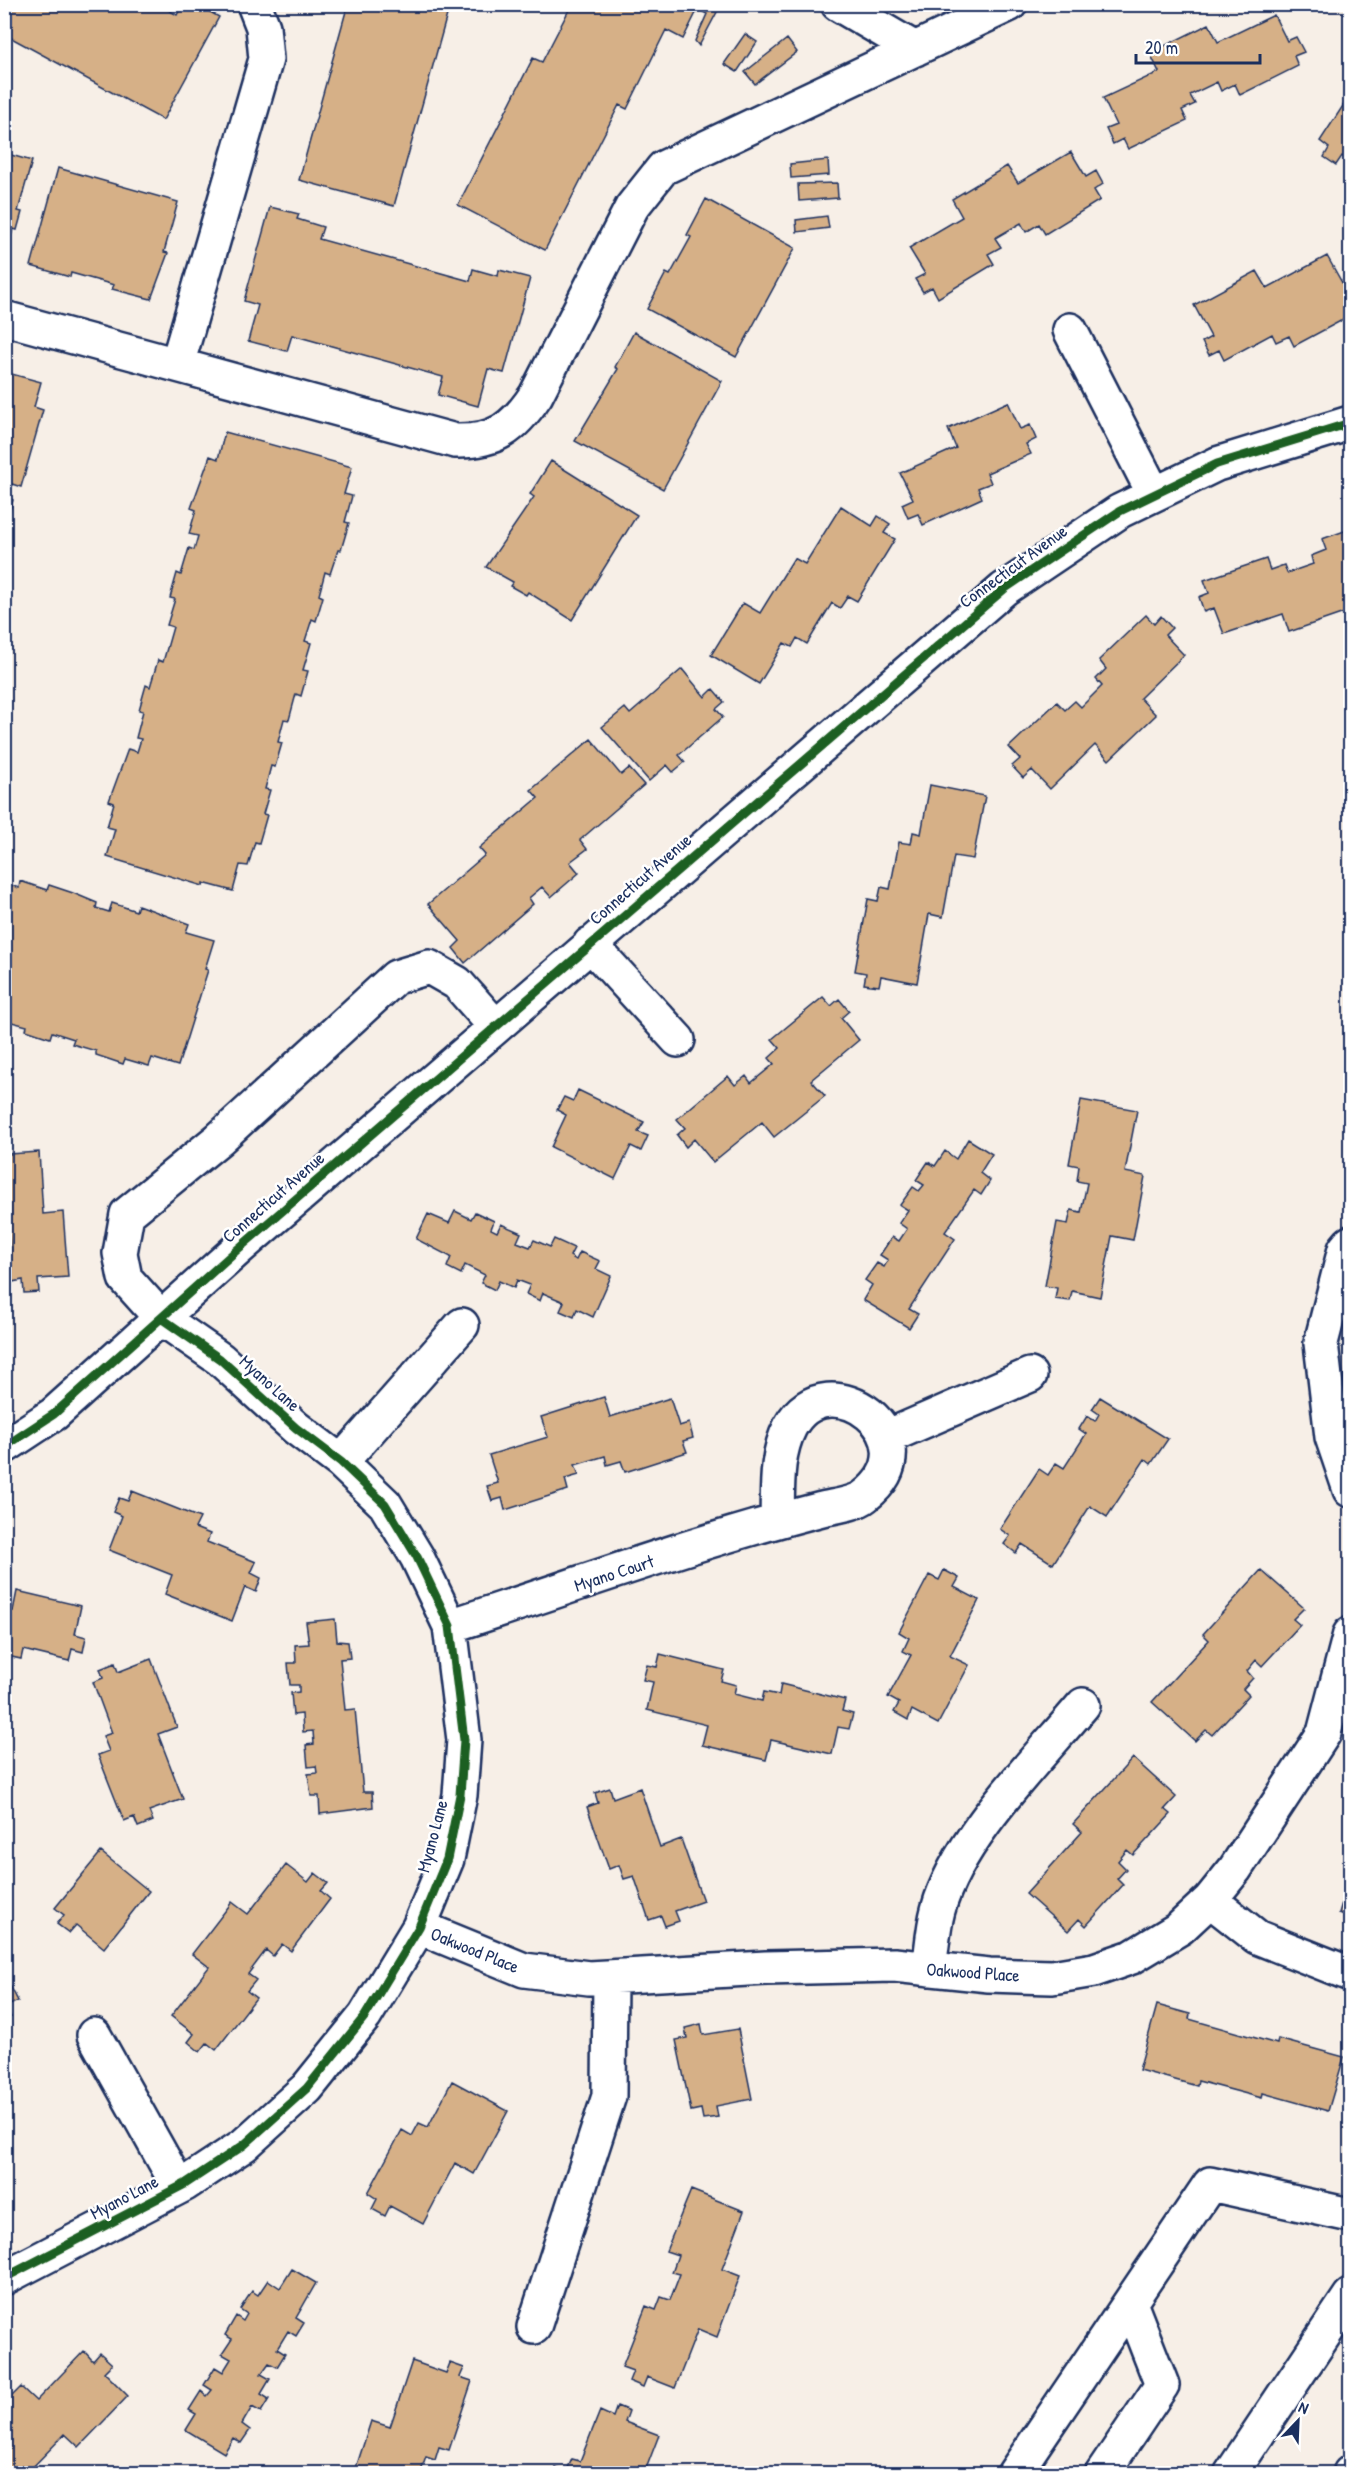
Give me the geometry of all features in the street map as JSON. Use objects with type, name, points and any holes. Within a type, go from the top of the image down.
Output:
[{"type":"street","points":[[177,365],[266,59],[263,27],[254,4]]},
{"type":"street","points":[[838,4],[915,49]]},
{"type":"street","points":[[4,318],[455,441],[475,442],[494,437],[524,414],[536,395],[632,207],[663,168],[1010,4]]},
{"type":"street","points":[[1070,330],[1154,494]]},
{"type":"street","name":"Connecticut Avenue","points":[[4,1447],[54,1414],[495,1026],[1004,589],[1120,511],[1154,494],[1216,465],[1350,423]]},
{"type":"street","points":[[590,944],[678,1040]]},
{"type":"street","name":"Myano Lane","points":[[4,2278],[179,2187],[244,2145],[308,2088],[365,2016],[419,1928],[447,1859],[460,1795],[464,1740],[450,1626],[417,1557],[385,1504],[341,1462],[296,1428],[220,1359],[161,1318],[125,1278],[120,1253],[127,1214],[219,1139],[396,977],[429,967],[457,983],[495,1026]]},
{"type":"street","points":[[1350,1243],[1345,1249],[1321,1343],[1332,1437],[1350,1490]]},
{"type":"street","points":[[341,1462],[462,1325]]},
{"type":"street","points":[[777,1521],[781,1449],[791,1426],[804,1409],[822,1401],[846,1402],[870,1413],[887,1437],[1030,1375]]},
{"type":"street","name":"Myano Court","points":[[450,1626],[777,1521],[864,1497],[879,1481],[889,1462],[887,1437]]},
{"type":"street","name":"Oakwood Place","points":[[419,1928],[524,1970],[589,1978],[766,1968],[894,1965],[1052,1977],[1094,1970],[1132,1957],[1180,1928],[1210,1900],[1236,1869],[1324,1733],[1350,1634]]},
{"type":"street","points":[[929,1969],[938,1909],[956,1867],[990,1815],[1083,1705]]},
{"type":"street","points":[[1210,1900],[1257,1937],[1350,1974]]},
{"type":"street","points":[[534,2327],[609,2096],[610,1977]]},
{"type":"street","points":[[94,2035],[179,2187]]},
{"type":"street","points":[[1014,2474],[1210,2184],[1350,2215]]},
{"type":"street","points":[[1231,2474],[1350,2296]]},
{"type":"street","points":[[1102,2474],[1162,2385],[1130,2303]]},
{"type":"building","points":[[4,4],[158,4],[177,15],[183,4],[196,4],[219,17],[163,120],[4,34]]},
{"type":"building","points":[[348,4],[450,4],[394,206],[299,180]]},
{"type":"building","points":[[572,4],[700,5],[683,39],[666,30],[627,109],[619,105],[545,250],[458,205],[533,58],[542,62]]},
{"type":"building","points":[[704,6],[717,12],[699,46],[695,41],[707,14],[701,11]]},
{"type":"building","points":[[1274,15],[1287,41],[1296,37],[1304,52],[1294,56],[1298,66],[1240,95],[1235,84],[1221,91],[1217,82],[1190,95],[1195,104],[1182,110],[1187,121],[1128,149],[1123,139],[1113,144],[1106,129],[1116,125],[1103,98],[1159,72],[1150,53],[1209,24],[1218,42]]},
{"type":"building","points":[[745,34],[757,42],[737,72],[724,64]]},
{"type":"building","points":[[787,39],[797,52],[755,84],[745,72]]},
{"type":"building","points":[[1350,95],[1350,162],[1342,156],[1336,165],[1324,157],[1329,148],[1320,141]]},
{"type":"building","points":[[1071,152],[1086,177],[1096,171],[1103,184],[1094,190],[1100,200],[1045,234],[1039,224],[1026,232],[1021,223],[995,238],[1001,247],[988,254],[994,264],[938,298],[932,287],[923,292],[915,279],[925,274],[909,248],[962,217],[952,199],[1007,166],[1018,183]]},
{"type":"building","points":[[4,153],[32,161],[18,211],[22,212],[17,230],[13,229],[5,258]]},
{"type":"building","points":[[828,160],[829,175],[791,178],[790,164]]},
{"type":"building","points":[[58,168],[178,202],[164,252],[168,253],[151,299],[112,289],[114,285],[71,273],[70,277],[31,266]]},
{"type":"building","points":[[837,183],[838,198],[799,201],[798,184]]},
{"type":"building","points":[[706,199],[795,248],[736,357],[647,309],[666,273],[670,275],[691,237],[687,235]]},
{"type":"building","points":[[270,207],[299,214],[297,219],[323,227],[319,239],[470,281],[473,269],[498,276],[499,270],[530,278],[504,373],[488,369],[478,406],[438,395],[443,377],[292,335],[287,351],[248,341],[258,305],[244,301]]},
{"type":"building","points":[[827,216],[829,228],[797,232],[796,220]]},
{"type":"building","points":[[1327,256],[1345,288],[1350,285],[1350,316],[1294,346],[1289,336],[1276,342],[1272,334],[1224,360],[1219,350],[1209,355],[1202,342],[1211,337],[1194,305],[1257,271],[1267,288]]},
{"type":"building","points":[[634,332],[722,381],[663,489],[575,441],[618,369],[615,367]]},
{"type":"building","points":[[4,369],[9,370],[8,373],[41,382],[34,407],[43,410],[21,487],[12,484],[8,498],[13,500],[4,531]]},
{"type":"building","points":[[1008,402],[1020,429],[1030,425],[1036,439],[1026,444],[1031,454],[987,473],[991,483],[978,488],[982,498],[923,525],[918,514],[908,518],[902,504],[913,499],[900,473],[956,448],[948,429]]},
{"type":"building","points":[[225,432],[352,467],[344,494],[352,496],[345,522],[349,523],[341,550],[338,550],[330,574],[325,572],[319,595],[323,597],[316,621],[312,619],[305,641],[311,643],[303,670],[308,671],[301,696],[296,694],[289,720],[284,719],[278,742],[282,743],[275,767],[271,766],[265,789],[270,790],[263,814],[267,815],[259,843],[255,842],[248,866],[240,865],[233,891],[203,883],[203,886],[107,857],[115,829],[107,827],[114,803],[109,801],[128,749],[137,752],[141,739],[136,738],[143,711],[139,710],[146,685],[150,687],[158,660],[163,662],[173,627],[167,625],[175,599],[170,598],[177,573],[181,575],[189,548],[194,550],[198,536],[189,534],[196,510],[191,508],[210,456],[218,459]]},
{"type":"building","points":[[551,461],[637,515],[572,620],[528,592],[526,595],[510,586],[513,582],[486,567],[534,497],[530,494]]},
{"type":"building","points":[[841,506],[872,526],[878,516],[890,524],[884,533],[895,539],[857,601],[848,596],[840,608],[832,603],[807,644],[797,638],[792,647],[784,643],[759,684],[711,655],[743,603],[760,613],[794,558],[805,564]]},
{"type":"building","points":[[1350,529],[1350,588],[1344,591],[1350,611],[1289,632],[1283,614],[1224,634],[1214,608],[1204,612],[1199,597],[1209,593],[1204,580],[1266,559],[1270,570],[1284,565],[1287,573],[1313,564],[1311,556],[1326,550],[1322,539]]},
{"type":"building","points":[[1146,615],[1154,624],[1161,616],[1172,628],[1165,635],[1184,655],[1140,698],[1156,715],[1109,760],[1095,745],[1050,789],[1032,770],[1023,778],[1012,766],[1020,759],[1009,747],[1057,702],[1065,710],[1075,701],[1081,707],[1102,686],[1096,679],[1106,669],[1099,660]]},
{"type":"building","points":[[682,669],[705,697],[713,689],[724,702],[716,709],[723,717],[679,755],[685,762],[673,772],[667,765],[649,781],[602,727],[625,708],[630,714]]},
{"type":"building","points":[[591,739],[621,775],[629,768],[644,785],[580,840],[587,849],[570,862],[579,873],[551,897],[542,887],[529,898],[533,904],[465,963],[453,948],[460,941],[428,904],[485,855],[479,848],[538,798],[531,790]]},
{"type":"building","points":[[930,785],[985,796],[973,859],[954,856],[943,917],[929,914],[917,983],[881,976],[879,986],[864,984],[866,973],[855,971],[868,899],[878,901],[881,887],[890,889],[899,842],[911,844],[913,832],[921,834]]},
{"type":"building","points":[[20,881],[47,890],[49,885],[73,893],[97,903],[96,908],[109,912],[112,903],[136,911],[138,905],[189,924],[186,932],[214,940],[205,969],[208,970],[178,1066],[152,1058],[149,1066],[125,1059],[123,1064],[96,1055],[96,1051],[72,1044],[74,1039],[52,1032],[50,1038],[26,1030],[27,1026],[4,1020],[4,883],[19,888]]},
{"type":"building","points":[[823,997],[831,1006],[839,999],[849,1011],[841,1018],[859,1040],[811,1080],[825,1096],[774,1137],[762,1122],[713,1162],[694,1139],[686,1147],[677,1135],[685,1128],[677,1119],[728,1076],[735,1085],[746,1076],[751,1083],[774,1064],[769,1058],[780,1048],[772,1039]]},
{"type":"building","points":[[578,1090],[644,1122],[638,1132],[648,1136],[641,1151],[631,1146],[615,1179],[551,1147],[566,1115],[557,1110],[564,1097],[573,1101]]},
{"type":"building","points":[[1081,1100],[1137,1110],[1125,1172],[1145,1176],[1133,1240],[1112,1236],[1100,1297],[1072,1291],[1070,1301],[1055,1299],[1057,1288],[1045,1286],[1057,1222],[1068,1224],[1071,1210],[1081,1212],[1087,1183],[1077,1181],[1079,1166],[1069,1164]]},
{"type":"building","points":[[968,1139],[992,1154],[980,1173],[990,1181],[981,1195],[974,1190],[945,1232],[955,1239],[909,1309],[918,1314],[909,1328],[863,1300],[872,1285],[865,1280],[877,1263],[884,1267],[888,1260],[880,1255],[892,1237],[899,1241],[907,1229],[899,1223],[908,1210],[900,1205],[913,1187],[919,1191],[924,1185],[916,1180],[928,1162],[935,1166],[945,1151],[956,1159]]},
{"type":"building","points":[[9,1142],[9,1154],[39,1152],[43,1214],[63,1212],[68,1277],[38,1279],[39,1292],[24,1293],[23,1280],[12,1282],[9,1234],[4,1234],[4,1143]]},
{"type":"building","points":[[455,1211],[471,1219],[475,1212],[494,1221],[491,1229],[497,1232],[501,1224],[521,1233],[517,1242],[530,1247],[534,1240],[550,1247],[554,1239],[574,1248],[570,1256],[576,1260],[580,1252],[600,1261],[596,1269],[611,1276],[593,1317],[577,1309],[574,1317],[560,1311],[564,1302],[543,1293],[540,1301],[526,1294],[530,1285],[517,1280],[514,1288],[499,1281],[495,1290],[481,1283],[485,1275],[465,1265],[461,1274],[447,1267],[451,1257],[416,1239],[428,1214],[449,1223]]},
{"type":"building","points":[[604,1397],[610,1417],[670,1398],[679,1426],[689,1423],[693,1438],[683,1441],[687,1452],[625,1472],[621,1461],[607,1465],[605,1456],[575,1465],[579,1475],[565,1479],[568,1490],[505,1510],[502,1498],[492,1501],[487,1486],[498,1483],[489,1455],[548,1437],[541,1417]]},
{"type":"building","points":[[1100,1397],[1168,1439],[1151,1464],[1145,1459],[1107,1517],[1090,1506],[1053,1564],[1022,1544],[1016,1553],[1004,1544],[1010,1536],[1000,1529],[1039,1469],[1048,1475],[1056,1463],[1064,1468],[1086,1434],[1079,1429],[1087,1416],[1095,1421],[1099,1414],[1092,1409]]},
{"type":"building","points":[[132,1491],[200,1518],[195,1528],[210,1534],[207,1542],[256,1562],[251,1573],[261,1578],[256,1592],[245,1587],[232,1621],[165,1594],[172,1575],[109,1550],[122,1516],[113,1512],[119,1498],[128,1501]]},
{"type":"building","points":[[944,1570],[959,1578],[954,1587],[979,1600],[950,1656],[969,1665],[938,1724],[912,1710],[908,1720],[894,1712],[899,1703],[888,1697],[911,1655],[903,1651],[909,1638],[899,1632],[929,1575],[939,1580]]},
{"type":"building","points":[[1261,1570],[1304,1608],[1293,1619],[1300,1625],[1262,1666],[1256,1660],[1247,1671],[1253,1678],[1243,1689],[1249,1695],[1212,1735],[1206,1730],[1195,1741],[1152,1702],[1209,1640],[1203,1634]]},
{"type":"building","points":[[17,1591],[81,1606],[75,1634],[86,1637],[83,1652],[72,1649],[69,1661],[23,1650],[21,1659],[7,1656],[4,1666],[4,1609],[13,1611]]},
{"type":"building","points":[[335,1619],[337,1641],[348,1642],[350,1658],[340,1659],[345,1710],[355,1709],[363,1792],[372,1792],[373,1807],[320,1814],[319,1796],[311,1796],[308,1774],[317,1773],[316,1766],[308,1767],[306,1745],[314,1744],[313,1731],[303,1732],[302,1714],[293,1715],[291,1693],[299,1692],[299,1685],[290,1685],[288,1663],[296,1663],[295,1645],[309,1644],[306,1622]]},
{"type":"building","points":[[660,1654],[724,1670],[721,1681],[736,1685],[734,1694],[762,1701],[764,1692],[779,1695],[781,1684],[845,1700],[842,1711],[853,1714],[849,1729],[838,1727],[832,1754],[771,1740],[766,1760],[702,1745],[707,1725],[647,1710],[653,1682],[643,1680],[647,1665],[657,1667]]},
{"type":"building","points":[[151,1659],[177,1727],[158,1734],[183,1799],[149,1811],[153,1821],[138,1827],[134,1817],[124,1821],[98,1755],[109,1751],[103,1736],[112,1733],[93,1682],[103,1678],[100,1669],[115,1663],[118,1672]]},
{"type":"building","points":[[1133,1758],[1176,1797],[1165,1809],[1171,1814],[1133,1855],[1127,1850],[1118,1861],[1126,1869],[1117,1879],[1123,1885],[1086,1926],[1079,1919],[1068,1931],[1026,1894],[1082,1832],[1073,1824]]},
{"type":"building","points":[[610,1788],[613,1798],[640,1788],[660,1847],[681,1839],[703,1901],[675,1911],[679,1921],[665,1926],[661,1916],[649,1920],[634,1876],[624,1879],[619,1865],[609,1869],[587,1807],[598,1803],[595,1793]]},
{"type":"building","points":[[101,1852],[149,1891],[104,1948],[76,1925],[69,1933],[57,1924],[64,1915],[55,1908]]},
{"type":"building","points":[[286,1865],[308,1882],[315,1873],[328,1883],[321,1891],[330,1899],[291,1951],[282,1944],[273,1956],[266,1950],[248,1974],[256,1980],[247,1991],[256,1998],[216,2050],[207,2043],[200,2052],[188,2042],[194,2034],[171,2016],[209,1967],[192,1954],[232,1902],[248,1914]]},
{"type":"building","points":[[1348,1882],[1350,1883],[1350,1917],[1339,1913]]},
{"type":"building","points":[[4,1974],[18,2001],[6,2007],[11,2017],[4,2020]]},
{"type":"building","points":[[1157,2005],[1190,2014],[1189,2019],[1277,2044],[1278,2039],[1344,2057],[1328,2111],[1263,2093],[1262,2098],[1198,2081],[1197,2086],[1139,2070]]},
{"type":"building","points":[[701,2024],[703,2035],[738,2029],[752,2099],[716,2106],[718,2117],[703,2119],[701,2109],[691,2111],[676,2040],[687,2038],[685,2028]]},
{"type":"building","points":[[452,2081],[508,2111],[474,2174],[455,2163],[423,2224],[390,2206],[385,2216],[372,2209],[377,2199],[368,2193],[402,2130],[412,2136],[419,2123],[428,2127]]},
{"type":"building","points":[[691,2190],[744,2211],[722,2269],[740,2276],[717,2337],[698,2329],[675,2388],[647,2377],[643,2387],[629,2381],[633,2371],[622,2367],[646,2306],[656,2310],[661,2297],[670,2300],[680,2274],[672,2272],[678,2255],[666,2251]]},
{"type":"building","points":[[292,2269],[316,2283],[296,2318],[304,2323],[296,2336],[288,2331],[277,2349],[285,2354],[277,2367],[269,2363],[261,2374],[270,2379],[261,2394],[269,2399],[261,2412],[252,2407],[242,2424],[250,2430],[241,2443],[233,2438],[224,2453],[186,2430],[196,2414],[189,2410],[201,2391],[207,2396],[212,2390],[204,2385],[215,2367],[223,2372],[231,2359],[222,2354],[232,2339],[225,2335],[236,2316],[243,2321],[247,2314],[240,2309],[252,2291],[258,2295],[268,2280],[280,2288]]},
{"type":"building","points":[[84,2351],[93,2361],[100,2353],[112,2364],[104,2372],[128,2396],[79,2447],[65,2434],[26,2474],[8,2474],[4,2470],[4,2404],[21,2387],[36,2401]]},
{"type":"building","points":[[412,2361],[446,2373],[450,2363],[464,2368],[460,2377],[472,2381],[449,2450],[439,2447],[435,2460],[426,2457],[420,2474],[354,2474],[371,2421],[390,2427]]},
{"type":"building","points":[[617,2406],[629,2411],[625,2422],[659,2435],[644,2474],[554,2474],[556,2468],[566,2472],[572,2459],[580,2461],[600,2411],[613,2417]]},
{"type":"cycle path","points":[[4,1447],[54,1414],[238,1249],[1004,589],[1120,511],[1217,464],[1350,423]]},
{"type":"cycle path","points":[[4,2278],[185,2184],[244,2145],[307,2088],[365,2016],[419,1927],[447,1859],[460,1795],[464,1740],[450,1626],[417,1557],[385,1504],[341,1462],[296,1428],[220,1359],[161,1318]]}]
